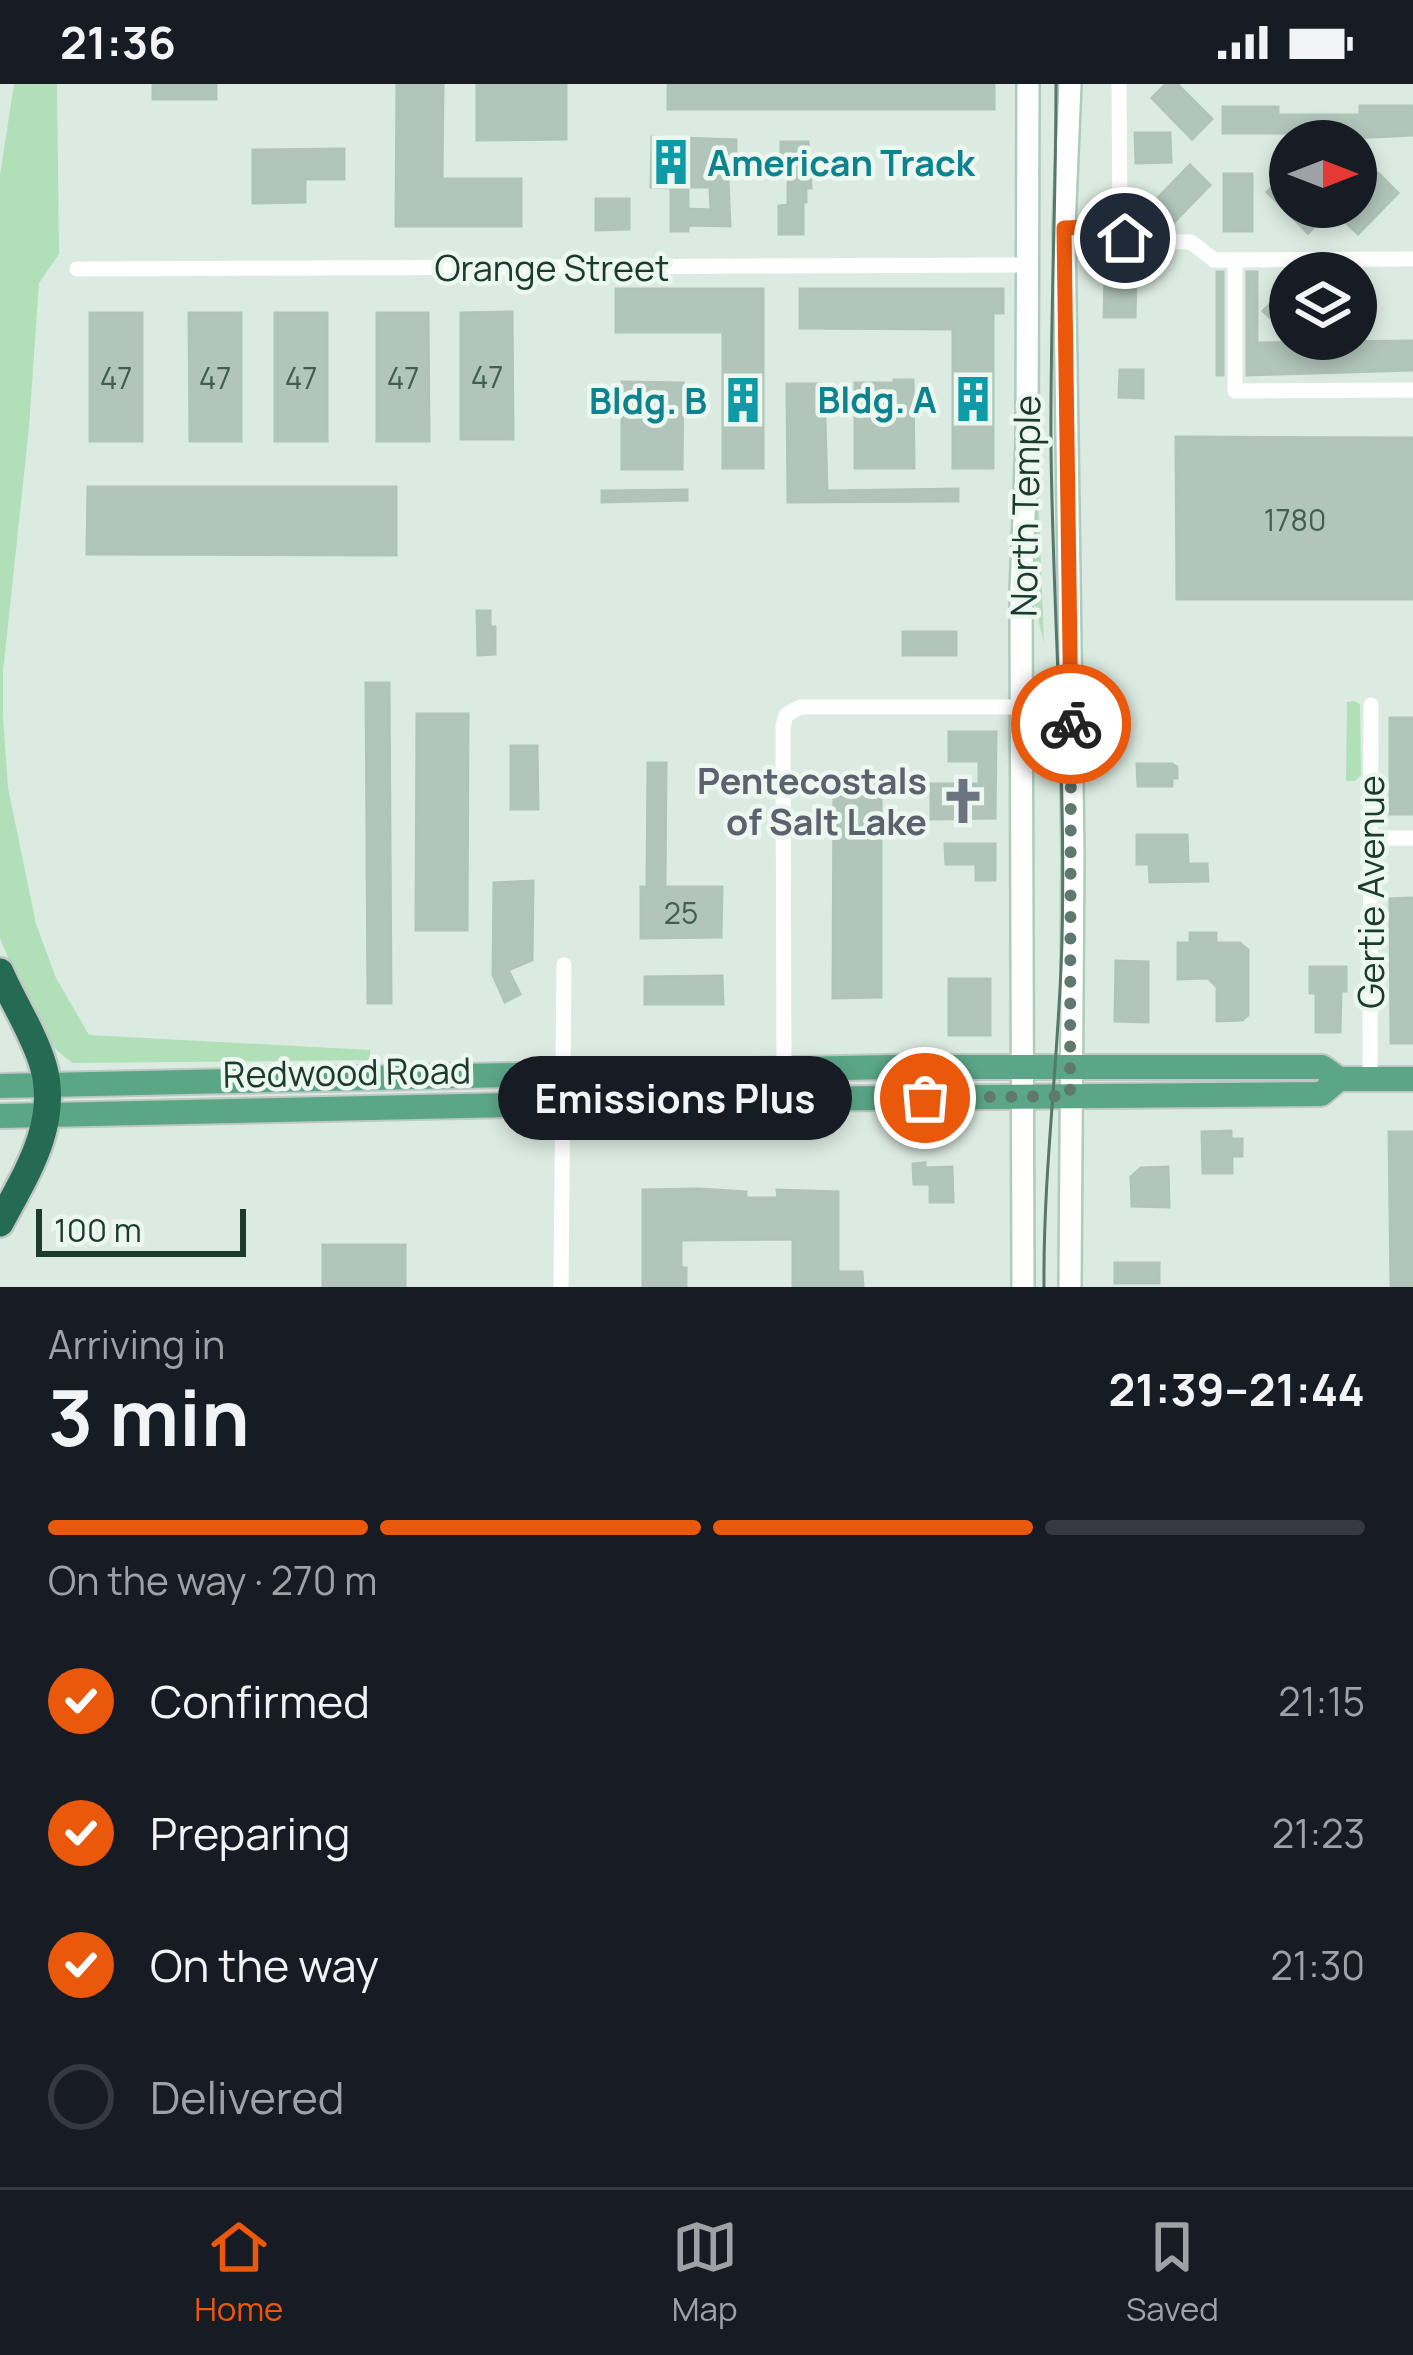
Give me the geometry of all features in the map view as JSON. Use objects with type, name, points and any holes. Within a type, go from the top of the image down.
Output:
[{"type":"highway","points":[[0,972],[42,1063],[46,1085],[46,1114],[35,1157],[0,1222]]},
{"type":"main road","name":"North Temple","points":[[1022,1287],[1028,84]]},
{"type":"main road","name":"North Temple","points":[[1070,84],[1064,228],[1073,843],[1070,1287]]},
{"type":"main road","name":"Redwood Road","points":[[0,1086],[1023,1067],[1322,1066],[1339,1079],[1413,1079]]},
{"type":"main road","name":"Redwood Road","points":[[0,1115],[1321,1094],[1339,1079]]},
{"type":"street","points":[[1119,84],[1120,226],[1130,241],[1182,240],[1208,258],[1235,260],[1413,259]]},
{"type":"street","points":[[1064,228],[1120,226]]},
{"type":"street","points":[[1235,260],[1235,391],[1413,390]]},
{"type":"street","name":"Orange Street","points":[[76,269],[1028,265]]},
{"type":"street","name":"Gertie Avenue","points":[[1370,1079],[1371,705]]},
{"type":"street","points":[[784,1070],[783,726],[790,711],[825,706],[1022,706]]},
{"type":"street","points":[[1370,838],[1413,838]]},
{"type":"street","points":[[561,1287],[564,965]]},
{"type":"green space","points":[[14,84],[57,84],[59,254],[39,283],[3,672],[8,788],[36,924],[56,978],[89,1035],[370,1050],[370,1060],[73,1063],[38,1024],[0,938],[0,175]]},
{"type":"green space","points":[[1038,489],[1044,643],[1031,590]]},
{"type":"green space","points":[[1347,702],[1360,704],[1361,775],[1346,781]]},
{"type":"building","points":[[153,84],[216,84],[216,99],[153,99]]},
{"type":"building","points":[[397,84],[443,84],[442,179],[521,179],[521,226],[396,226]]},
{"type":"building","points":[[477,84],[566,84],[566,139],[477,140]]},
{"type":"building","points":[[668,84],[994,84],[994,109],[668,109]]},
{"type":"building","points":[[1166,84],[1177,84],[1212,119],[1192,139],[1152,98]]},
{"type":"building","points":[[1360,106],[1413,106],[1413,135],[1377,137],[1377,120],[1269,120],[1269,133],[1223,133],[1223,107],[1278,107],[1278,115],[1360,115]]},
{"type":"building","points":[[1135,133],[1170,133],[1171,162],[1136,163]]},
{"type":"building","points":[[652,137],[736,140],[736,157],[727,157],[730,226],[688,225],[688,231],[671,231],[671,188],[651,187]],"holes":[[[688,187],[710,187],[711,210],[688,209]]]},
{"type":"building","points":[[781,142],[808,142],[811,188],[806,188],[803,202],[803,234],[779,234],[779,206],[788,205],[788,165],[781,165]]},
{"type":"building","points":[[344,149],[344,179],[305,179],[305,202],[253,203],[253,150]]},
{"type":"building","points":[[1190,165],[1210,185],[1170,226],[1150,206]]},
{"type":"building","points":[[1224,174],[1252,174],[1252,231],[1224,231]]},
{"type":"building","points":[[1377,174],[1398,193],[1377,215]]},
{"type":"building","name":"American Track","points":[[596,199],[629,199],[629,229],[596,230]]},
{"type":"building","points":[[1217,272],[1223,272],[1223,375],[1217,375]]},
{"type":"building","points":[[1247,272],[1257,272],[1257,343],[1269,343],[1269,360],[1377,360],[1377,341],[1413,341],[1413,370],[1247,375]]},
{"type":"building","points":[[1105,278],[1136,278],[1135,317],[1104,317]]},
{"type":"building","name":"Bldg. B","points":[[616,289],[763,289],[763,468],[723,468],[723,332],[616,332]]},
{"type":"building","name":"Bldg. A","points":[[800,289],[1003,289],[1003,313],[993,313],[993,468],[953,468],[953,329],[800,328]]},
{"type":"building","points":[[512,312],[513,439],[461,439],[461,313]]},
{"type":"building","points":[[90,313],[142,313],[142,441],[90,441]]},
{"type":"building","points":[[189,313],[241,313],[241,441],[190,441]]},
{"type":"building","points":[[275,313],[327,313],[327,441],[275,441]]},
{"type":"building","points":[[377,313],[428,313],[429,441],[377,441]]},
{"type":"building","points":[[1120,370],[1143,370],[1143,398],[1119,397]]},
{"type":"building","points":[[913,380],[914,468],[855,468],[855,383]]},
{"type":"building","points":[[622,382],[683,383],[682,469],[622,469]]},
{"type":"building","points":[[787,384],[824,384],[827,491],[958,489],[958,501],[788,502]]},
{"type":"building","points":[[1176,437],[1413,438],[1413,599],[1177,599]]},
{"type":"building","points":[[88,487],[396,487],[396,555],[87,554]]},
{"type":"building","points":[[687,490],[687,500],[602,502],[602,491]]},
{"type":"building","points":[[477,611],[490,611],[495,654],[478,655]]},
{"type":"building","points":[[903,632],[956,632],[956,655],[903,655]]},
{"type":"building","points":[[366,683],[389,683],[391,1003],[368,1003]]},
{"type":"building","points":[[417,714],[468,714],[467,930],[416,930]]},
{"type":"building","points":[[1390,718],[1413,718],[1413,814],[1390,814]]},
{"type":"building","points":[[949,732],[996,732],[995,818],[931,819],[931,784],[979,784],[979,761],[949,761]]},
{"type":"building","points":[[511,746],[537,746],[538,809],[511,809]]},
{"type":"building","points":[[648,763],[666,763],[665,887],[722,887],[721,937],[641,938],[641,887],[647,887]]},
{"type":"building","points":[[1137,764],[1172,764],[1177,767],[1177,778],[1172,778],[1172,786],[1138,786]]},
{"type":"building","points":[[834,775],[881,775],[881,997],[833,998]]},
{"type":"building","points":[[1137,835],[1187,835],[1188,864],[1207,864],[1208,881],[1150,882],[1149,864],[1137,864]]},
{"type":"building","points":[[945,844],[995,844],[995,880],[976,880],[976,864],[946,864]]},
{"type":"building","points":[[533,881],[532,960],[508,970],[520,994],[505,1002],[493,975],[494,883]]},
{"type":"building","points":[[1413,898],[1413,1043],[1391,1043],[1390,899]]},
{"type":"building","points":[[1190,933],[1216,933],[1216,943],[1240,943],[1248,950],[1248,1015],[1242,1020],[1217,1021],[1217,987],[1208,978],[1178,979],[1178,943],[1190,943]]},
{"type":"building","points":[[1116,961],[1148,962],[1148,1022],[1115,1021]]},
{"type":"building","points":[[1310,967],[1346,967],[1340,1032],[1316,1032]]},
{"type":"building","points":[[722,976],[723,1004],[645,1004],[645,977]]},
{"type":"building","points":[[949,979],[990,979],[990,1035],[949,1035]]},
{"type":"building","points":[[1231,1131],[1231,1139],[1242,1139],[1242,1156],[1232,1156],[1232,1173],[1203,1173],[1202,1132]]},
{"type":"building","points":[[1389,1132],[1413,1132],[1413,1287],[1391,1287]]},
{"type":"building","points":[[925,1163],[925,1168],[952,1167],[953,1202],[930,1202],[930,1184],[914,1184],[913,1164]]},
{"type":"building","points":[[1168,1167],[1169,1207],[1132,1206],[1131,1177],[1141,1168]]},
{"type":"building","points":[[643,1190],[746,1192],[746,1198],[778,1198],[777,1190],[838,1192],[838,1272],[862,1272],[863,1287],[793,1287],[793,1239],[681,1240],[686,1286],[643,1287]]},
{"type":"building","points":[[323,1245],[405,1245],[405,1287],[323,1287]]},
{"type":"building","points":[[1115,1263],[1159,1263],[1159,1283],[1115,1283]]},
{"type":"tram line","points":[[1044,1287],[1063,880],[1051,449],[1056,84]]},
{"type":"way so far","points":[[925,1098],[1070,1096],[1071,724]]},
{"type":"place","name":"American Track","points":[[671,162]]},
{"type":"place","name":"Bldg. A","points":[[973,399]]},
{"type":"place","name":"Bldg. B","points":[[743,400]]},
{"type":"place","name":"Pentecostals of Salt Lake","points":[[963,801]]},
{"type":"place","name":"Emissions Plus","points":[[925,1098]]},
{"type":"route","points":[[1071,724],[1064,228],[1120,226],[1125,238]]}]
